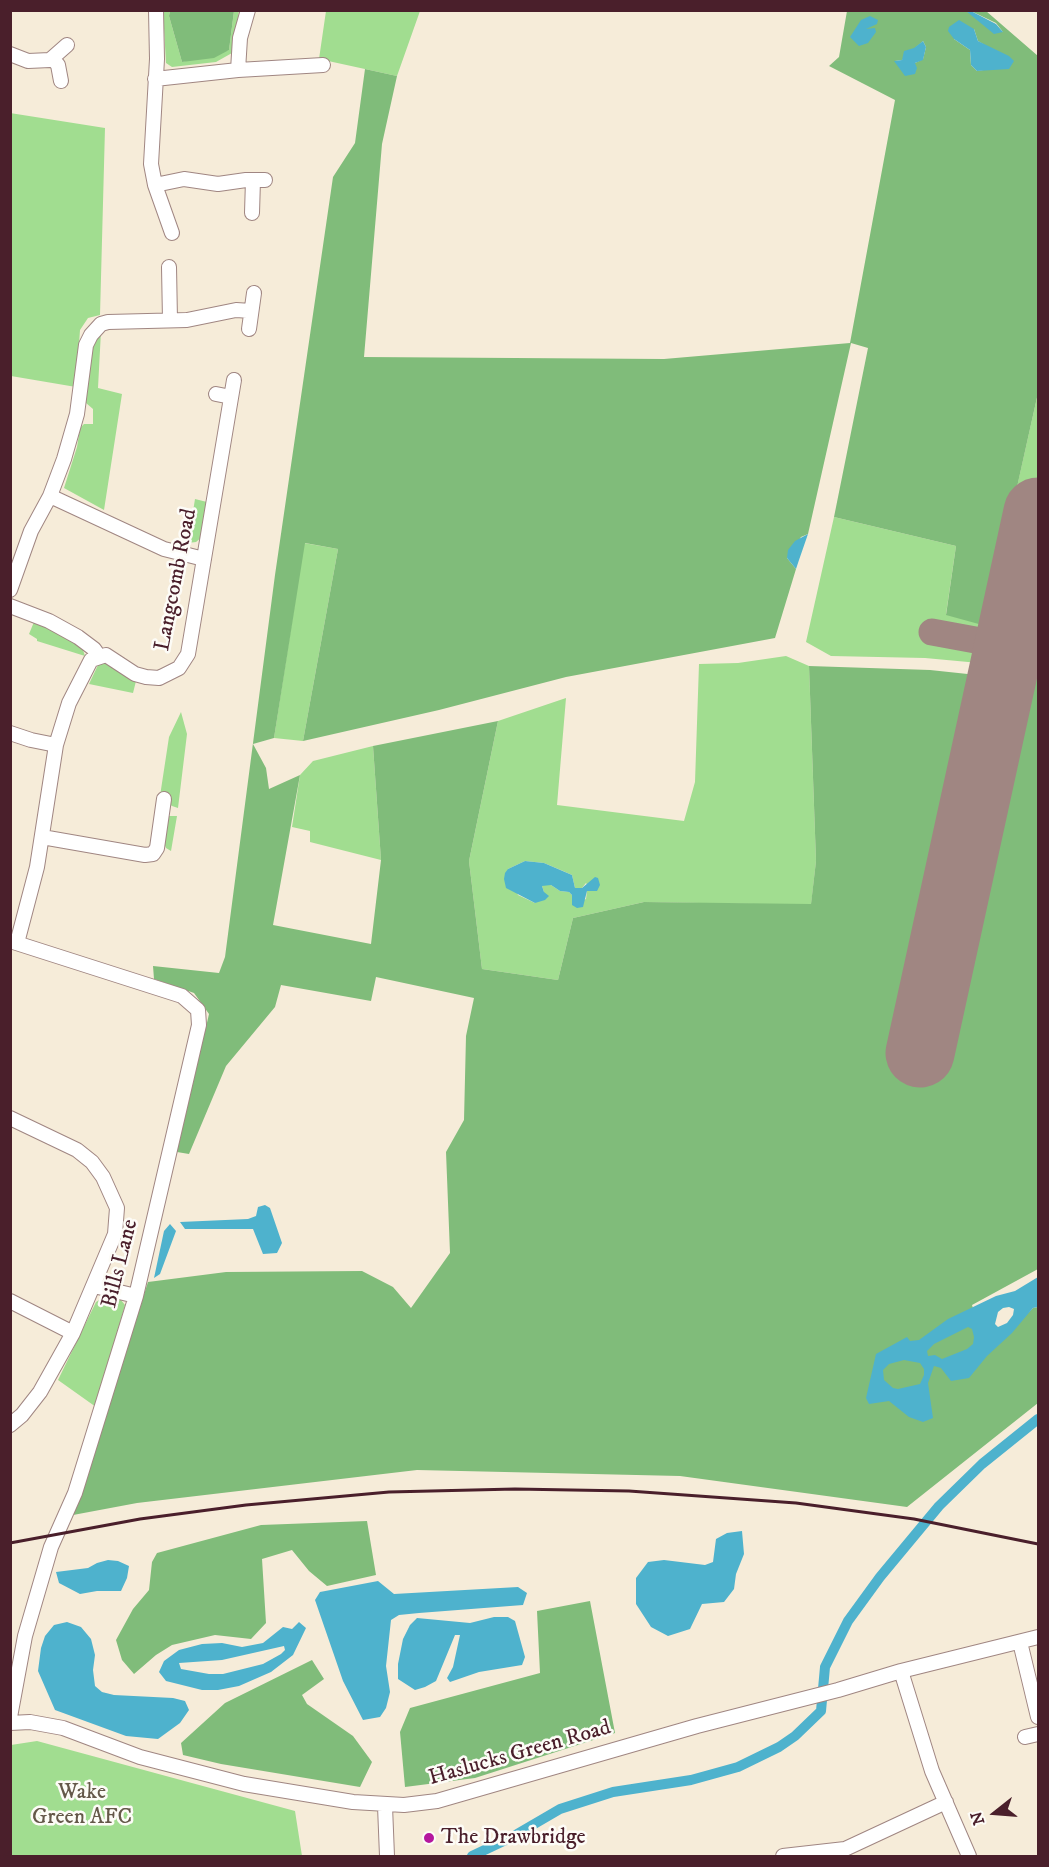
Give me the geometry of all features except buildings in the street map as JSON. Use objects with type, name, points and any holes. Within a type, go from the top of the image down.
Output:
[{"type":"street","points":[[156,10],[151,164],[155,185],[172,234]]},
{"type":"street","points":[[238,70],[240,39],[248,10]]},
{"type":"street","points":[[10,54],[28,61],[50,60],[67,45]]},
{"type":"street","points":[[52,58],[58,65],[62,81]]},
{"type":"street","points":[[155,79],[323,64]]},
{"type":"street","points":[[155,185],[184,179],[218,184],[259,180],[252,213]]},
{"type":"street","points":[[169,267],[170,320]]},
{"type":"street","points":[[249,329],[254,293]]},
{"type":"street","points":[[10,590],[31,531],[50,496],[83,415],[87,345],[101,324],[108,321],[186,320],[236,310],[251,311]]},
{"type":"street","name":"Langcomb Road","points":[[10,606],[49,621],[78,637],[94,649],[99,656],[106,655],[135,674],[159,678],[179,668],[188,654],[234,380]]},
{"type":"street","points":[[216,394],[231,397]]},
{"type":"street","points":[[50,496],[164,549],[204,559]]},
{"type":"street","points":[[14,942],[37,867],[56,745],[69,703],[91,660],[99,656]]},
{"type":"street","points":[[10,733],[56,745]]},
{"type":"street","points":[[42,837],[145,855],[153,854],[157,848],[167,807]]},
{"type":"street","name":"Bills Lane","points":[[10,1717],[18,1636],[51,1547],[75,1493],[136,1296],[199,1025],[198,1010],[182,996],[14,942]]},
{"type":"street","points":[[10,1118],[77,1150],[92,1162],[103,1177],[117,1208],[115,1234],[73,1333],[40,1392],[22,1415],[10,1425]]},
{"type":"street","points":[[94,1286],[136,1296]]},
{"type":"street","points":[[10,1301],[73,1333]]},
{"type":"street","name":"Haslucks Green Road","points":[[10,1724],[30,1722],[63,1728],[140,1757],[244,1784],[385,1806],[437,1801],[697,1726],[838,1690],[901,1671],[1038,1638]]},
{"type":"street","points":[[1020,1642],[1038,1717]]},
{"type":"street","points":[[901,1671],[932,1771],[969,1857]]},
{"type":"street","points":[[783,1857],[845,1849],[946,1802]]},
{"type":"street","points":[[385,1806],[387,1857]]},
{"type":"green space","points":[[163,11],[170,11],[169,16],[182,62],[229,50],[234,11],[239,11],[232,53],[216,62],[172,67],[166,63]]},
{"type":"green space","points":[[170,11],[234,11],[229,50],[214,58],[182,62],[169,16]]},
{"type":"green space","points":[[326,11],[420,11],[397,76],[319,59]]},
{"type":"green space","points":[[847,11],[966,11],[1003,32],[996,23],[971,11],[986,11],[1038,56],[1038,393],[986,626],[946,615],[956,546],[834,517],[868,348],[851,343],[808,534],[801,537],[787,558],[796,569],[775,638],[566,677],[439,710],[303,741],[338,549],[305,543],[274,738],[253,744],[266,768],[269,789],[300,775],[273,925],[371,944],[381,860],[373,746],[498,721],[469,861],[482,969],[558,980],[573,918],[644,902],[811,904],[816,861],[809,666],[930,670],[977,675],[902,1059],[942,1061],[981,880],[1038,652],[1038,1269],[972,1305],[987,1355],[1033,1308],[1038,1307],[1038,1403],[907,1507],[680,1476],[417,1470],[137,1503],[73,1515],[82,1493],[148,1282],[226,1272],[362,1271],[393,1287],[411,1308],[450,1253],[446,1152],[464,1120],[466,1036],[474,998],[376,977],[371,1001],[281,985],[275,1007],[226,1066],[189,1154],[177,1152],[209,1014],[194,993],[154,979],[153,966],[219,973],[225,957],[275,575],[333,177],[355,143],[365,69],[397,76],[382,144],[364,357],[664,359],[850,343],[895,100],[829,66],[839,57]],"holes":[[[974,29],[978,41],[983,44],[990,69],[977,71],[971,65],[970,50],[954,39]],[[923,41],[926,47],[923,59],[915,63],[895,61],[902,60]]]},
{"type":"green space","points":[[10,113],[105,128],[100,315],[88,318],[80,330],[76,387],[11,376]]},
{"type":"green space","points":[[101,331],[98,388],[122,394],[104,510],[64,488],[77,447],[80,428],[84,424],[93,424],[93,409],[86,403],[85,394],[91,351]]},
{"type":"green space","points":[[1038,393],[1038,652],[981,880],[942,1061],[902,1059],[979,663],[925,658],[831,656],[806,642],[834,517],[956,546],[946,614],[986,625]]},
{"type":"green space","points":[[195,499],[207,502],[202,537],[196,542],[188,543]]},
{"type":"green space","points":[[304,543],[338,549],[303,741],[274,738]]},
{"type":"green space","points":[[34,622],[66,636],[82,647],[85,656],[37,641],[29,634]]},
{"type":"green space","points":[[786,656],[809,666],[816,861],[811,905],[644,902],[573,918],[558,980],[482,969],[469,861],[498,721],[566,698],[557,805],[684,821],[695,782],[699,664],[738,663]],"holes":[[[525,861],[544,863],[572,875],[575,888],[582,888],[586,883],[591,890],[587,891],[586,899],[573,905],[572,895],[569,892],[544,884],[542,886],[544,892],[535,903],[518,895],[508,869]]]},
{"type":"green space","points":[[105,662],[136,681],[133,693],[89,684],[98,665]]},
{"type":"green space","points":[[181,712],[187,734],[178,808],[160,796],[169,737]]},
{"type":"green space","points":[[373,746],[381,860],[310,842],[310,831],[292,827],[300,775],[313,761]]},
{"type":"green space","points":[[169,816],[177,816],[171,851],[166,848],[163,841],[165,822]]},
{"type":"green space","points":[[105,1296],[121,1300],[125,1305],[96,1407],[58,1380],[96,1302]]},
{"type":"green space","points":[[367,1521],[376,1575],[327,1586],[309,1571],[292,1550],[262,1559],[266,1623],[251,1639],[215,1635],[172,1645],[134,1674],[122,1660],[116,1640],[133,1609],[149,1590],[152,1562],[157,1553],[261,1525]]},
{"type":"green space","points":[[590,1601],[615,1733],[475,1778],[405,1787],[400,1732],[410,1708],[540,1673],[537,1611]]},
{"type":"green space","points":[[312,1660],[324,1679],[302,1695],[307,1704],[353,1736],[372,1762],[360,1787],[221,1764],[183,1755],[181,1743],[225,1703]]},
{"type":"green space","name":"Wake Green AFC","points":[[37,1741],[295,1811],[302,1856],[11,1856],[11,1745]]},
{"type":"water","points":[[966,11],[971,11],[996,24],[1003,32],[994,34]]},
{"type":"water","points":[[870,16],[878,20],[877,24],[866,29],[875,28],[876,32],[868,43],[859,46],[850,37],[861,20]]},
{"type":"water","points":[[959,20],[974,29],[978,41],[1009,56],[1014,61],[1009,69],[977,71],[971,65],[970,50],[954,39],[948,31],[949,27]]},
{"type":"water","points":[[923,41],[926,47],[923,60],[915,63],[917,68],[915,74],[905,76],[894,61],[902,60],[904,51],[914,48]]},
{"type":"water","points":[[808,534],[796,569],[787,558],[788,550],[795,541]]},
{"type":"water","points":[[525,861],[544,863],[572,875],[575,888],[582,888],[595,877],[598,878],[600,885],[597,891],[587,891],[583,907],[577,908],[572,905],[572,895],[569,892],[560,891],[551,885],[542,886],[544,892],[549,896],[535,903],[506,888],[505,873],[508,869]]},
{"type":"water","points":[[265,1205],[270,1208],[282,1243],[277,1253],[263,1254],[253,1229],[185,1229],[180,1222],[248,1219],[256,1216],[258,1207]]},
{"type":"water","points":[[170,1224],[176,1231],[160,1274],[154,1278],[164,1231]]},
{"type":"water","points":[[1038,1277],[1038,1307],[1033,1308],[969,1378],[951,1381],[941,1368],[934,1366],[928,1383],[933,1418],[923,1422],[909,1417],[889,1401],[869,1404],[866,1398],[876,1354],[907,1337],[910,1341],[919,1340],[948,1319],[996,1296],[1015,1291]],"holes":[[[1009,1307],[1014,1309],[1013,1315],[1007,1323],[998,1327],[995,1324],[998,1312]],[[968,1327],[972,1329],[973,1344],[967,1349],[942,1359],[935,1355],[928,1356],[927,1351],[934,1344]],[[904,1360],[920,1363],[924,1369],[920,1384],[893,1388],[884,1380],[883,1370],[889,1364]]]},
{"type":"water","points":[[742,1531],[744,1554],[736,1574],[734,1589],[724,1602],[702,1604],[690,1629],[668,1636],[651,1627],[636,1604],[636,1578],[648,1562],[664,1560],[705,1565],[713,1562],[716,1539],[727,1533]]},
{"type":"water","points":[[108,1560],[129,1566],[121,1591],[80,1594],[59,1583],[56,1572],[88,1568]]},
{"type":"water","points":[[378,1581],[394,1594],[518,1587],[527,1593],[523,1605],[399,1615],[391,1620],[386,1666],[390,1692],[386,1708],[380,1717],[363,1720],[343,1681],[315,1600],[320,1592]]},
{"type":"water","points":[[494,1617],[508,1617],[515,1621],[525,1657],[522,1665],[479,1672],[450,1682],[447,1678],[453,1667],[460,1635],[455,1635],[436,1681],[415,1690],[398,1679],[398,1664],[403,1639],[410,1625],[417,1618],[470,1623]]},
{"type":"water","points":[[67,1622],[81,1627],[91,1639],[95,1655],[93,1670],[95,1686],[102,1692],[114,1695],[173,1698],[185,1701],[189,1710],[180,1723],[158,1739],[126,1736],[55,1710],[38,1671],[41,1648],[45,1636],[54,1625]]},
{"type":"water","points":[[299,1622],[306,1628],[293,1655],[271,1672],[239,1686],[202,1690],[166,1681],[159,1672],[164,1661],[179,1650],[202,1644],[222,1643],[242,1647],[263,1643],[283,1627],[292,1629]],"holes":[[[284,1646],[285,1650],[263,1664],[223,1674],[181,1669],[179,1663],[222,1660]]]},
{"type":"waterway","points":[[472,1856],[512,1837],[560,1809],[613,1792],[691,1780],[738,1767],[779,1747],[795,1736],[821,1711],[825,1667],[848,1621],[880,1577],[939,1506],[982,1464],[1038,1419]]},
{"type":"taxiway","points":[[932,632],[1008,646]]},
{"type":"runway","points":[[920,1053],[1038,512]]},
{"type":"railway","points":[[10,1543],[140,1519],[246,1505],[389,1492],[515,1489],[629,1491],[796,1503],[914,1519],[1038,1544]]},
{"type":"place","name":"The Drawbridge","points":[[429,1838]]}]
